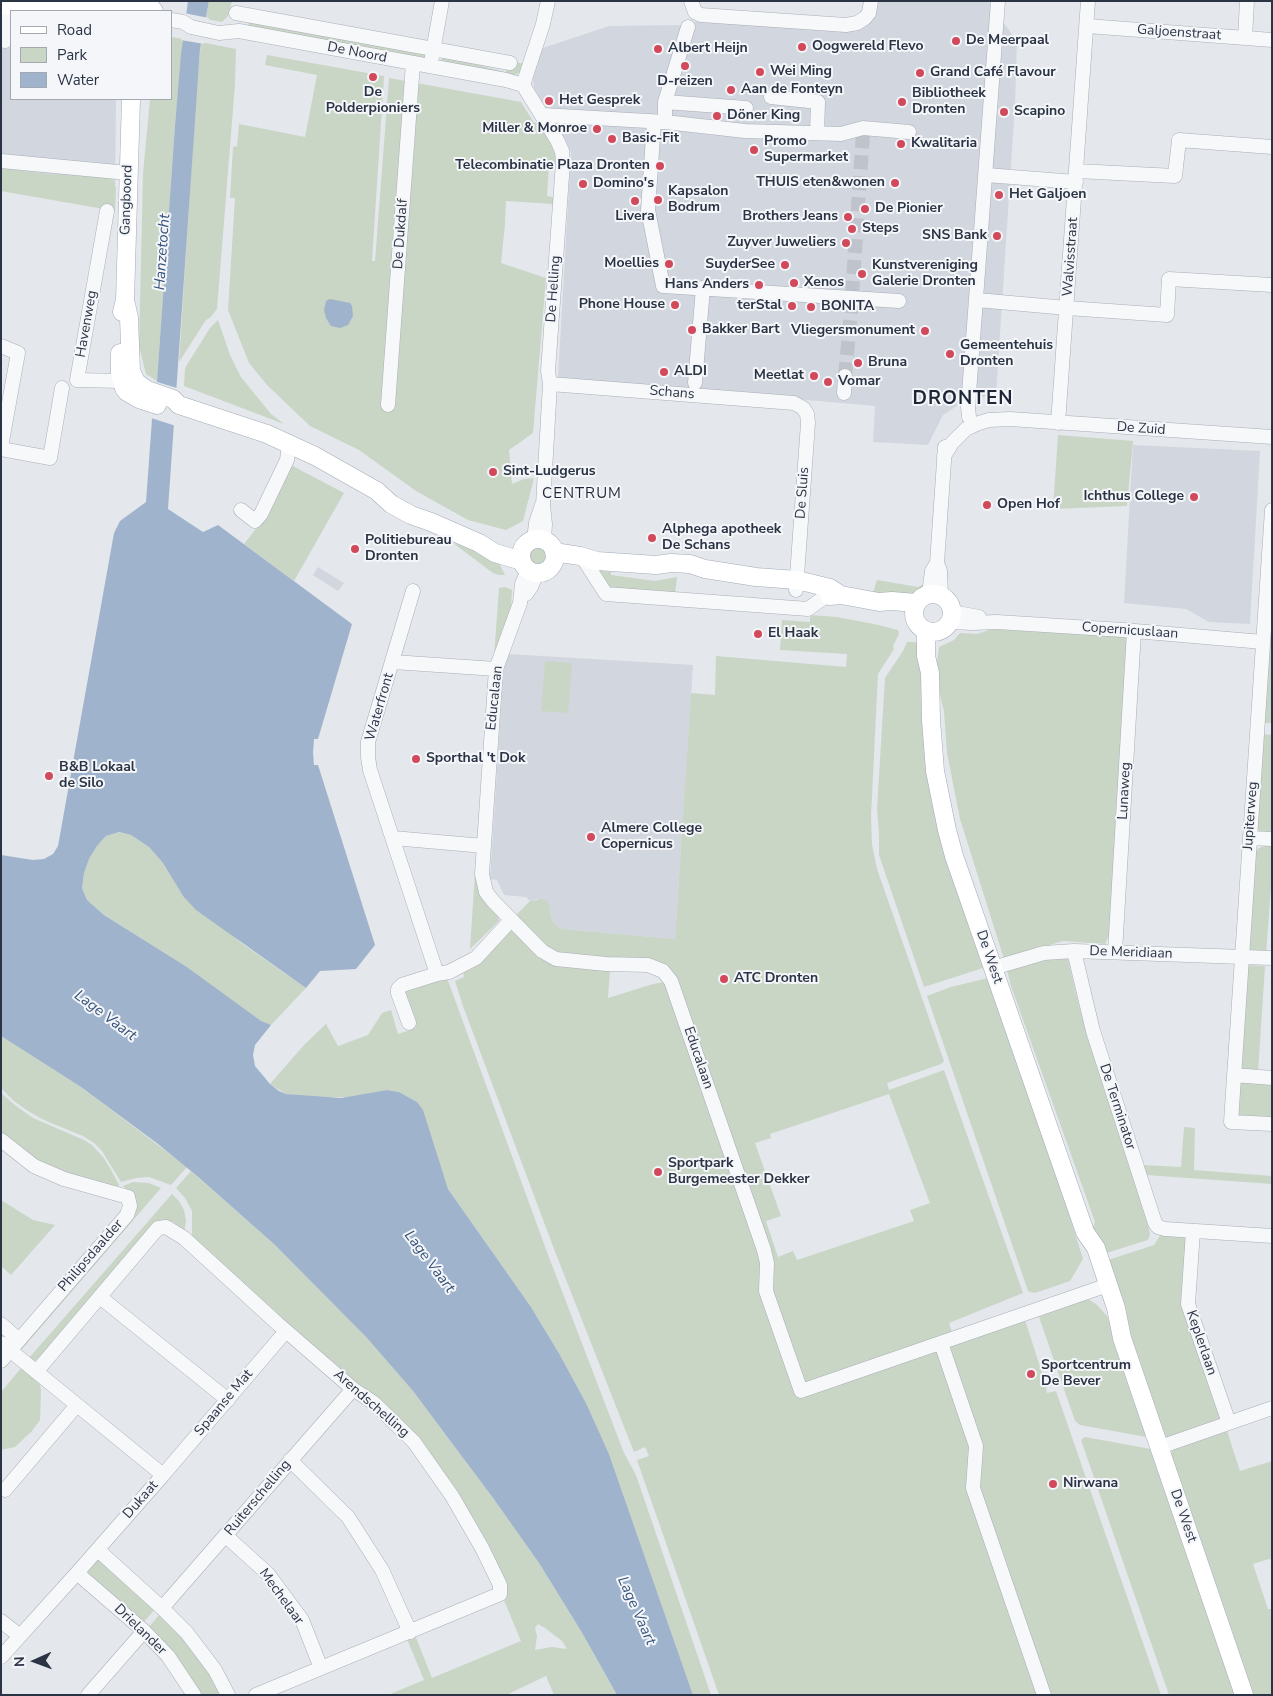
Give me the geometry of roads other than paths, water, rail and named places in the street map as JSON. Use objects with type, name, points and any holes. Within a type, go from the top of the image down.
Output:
[{"type":"main road","points":[[40,1],[115,10]]},
{"type":"main road","points":[[6,4],[46,10]]},
{"type":"main road","points":[[124,10],[126,6],[145,4]]},
{"type":"main road","name":"Gangboord","points":[[127,379],[119,359],[121,316],[125,300],[131,100]]},
{"type":"main road","points":[[127,379],[143,388],[153,398],[173,400],[184,407],[267,434],[315,456],[377,491],[398,509],[479,543],[495,553],[537,556],[580,564],[591,562],[656,565],[675,571],[689,572],[705,569],[756,577],[770,584],[830,588],[833,596],[879,602],[890,608],[925,602],[949,602],[941,624],[920,627],[925,602]]},
{"type":"main road","name":"De West","points":[[941,624],[930,673],[931,720],[935,771],[947,830],[1085,1232],[1096,1248],[1104,1287],[1116,1308],[1122,1338],[1244,1695]]},
{"type":"street","points":[[430,67],[442,1]]},
{"type":"street","points":[[523,85],[543,24],[548,1]]},
{"type":"street","points":[[691,1],[693,9],[698,14],[708,16],[846,25],[858,24],[865,18],[869,13],[871,1]]},
{"type":"street","points":[[925,602],[940,571],[937,562],[946,442],[948,436],[969,412],[998,1]]},
{"type":"street","name":"Walvisstraat","points":[[1058,423],[1088,1]]},
{"type":"street","points":[[1244,38],[1247,1]]},
{"type":"street","points":[[6,4],[6,41]]},
{"type":"street","points":[[235,31],[237,7]]},
{"type":"street","name":"De Noord","points":[[237,7],[510,63]]},
{"type":"street","name":"De Noord","points":[[172,20],[183,22],[192,28]]},
{"type":"street","name":"Galjoenstraat","points":[[1087,26],[1272,40]]},
{"type":"street","points":[[688,27],[659,122],[648,210],[663,286],[900,301]]},
{"type":"street","name":"De Noord","points":[[172,28],[182,30],[192,28],[219,33],[235,31],[523,85]]},
{"type":"street","name":"De Dukdalf","points":[[388,405],[413,63]]},
{"type":"street","name":"De Helling","points":[[523,85],[557,140],[562,151],[563,162],[549,362],[550,384],[543,504],[546,524],[537,556]]},
{"type":"street","points":[[771,97],[818,102],[816,133]]},
{"type":"street","points":[[665,102],[746,108]]},
{"type":"street","points":[[543,115],[659,122],[745,131],[841,134],[863,130],[909,132]]},
{"type":"street","points":[[986,175],[1175,176],[1178,140],[1272,146]]},
{"type":"street","points":[[1,161],[128,173]]},
{"type":"street","name":"Havenweg","points":[[107,211],[77,380],[127,379]]},
{"type":"street","points":[[977,300],[1166,315],[1169,279],[1272,285]]},
{"type":"street","points":[[695,383],[703,288]]},
{"type":"street","points":[[1,346],[18,353],[1,448],[50,458],[62,388]]},
{"type":"street","points":[[844,393],[846,376]]},
{"type":"street","name":"Schans","points":[[550,384],[794,403]]},
{"type":"street","name":"De Sluis","points":[[794,403],[806,411],[808,423],[796,585]]},
{"type":"street","name":"De Zuid","points":[[969,412],[978,414],[990,413],[1010,419]]},
{"type":"street","name":"De Zuid","points":[[944,456],[952,443],[970,426],[989,420],[1010,419],[1272,437]]},
{"type":"street","points":[[241,510],[255,521],[261,514],[287,460],[289,444]]},
{"type":"street","name":"Jupiterweg","points":[[1272,510],[1231,1122],[1272,1124]]},
{"type":"street","name":"Educalaan","points":[[537,556],[522,584],[520,603],[496,669],[482,874],[486,892],[542,950],[556,959],[606,964],[648,965],[663,971],[672,981],[764,1250],[767,1263],[766,1291],[800,1390],[1104,1287]]},
{"type":"street","points":[[591,562],[606,594],[808,609],[833,596]]},
{"type":"street","name":"Waterfront","points":[[413,591],[368,742],[368,755],[370,770],[437,974]]},
{"type":"street","name":"Copernicuslaan","points":[[941,624],[997,622],[1263,642]]},
{"type":"street","name":"Lunaweg","points":[[1115,952],[1134,631]]},
{"type":"street","name":"Waterfront","points":[[393,662],[496,669]]},
{"type":"street","points":[[1257,726],[1272,727]]},
{"type":"street","points":[[393,838],[484,846]]},
{"type":"street","points":[[1250,838],[1272,839]]},
{"type":"street","points":[[409,1023],[398,988],[437,974],[449,972],[476,958],[511,920]]},
{"type":"street","name":"De Meridiaan","points":[[993,968],[1044,953],[1074,951],[1272,958]]},
{"type":"street","name":"De Terminator","points":[[1074,951],[1092,1031],[1155,1223],[1158,1227],[1165,1229],[1272,1236]]},
{"type":"street","points":[[1234,1075],[1272,1078]]},
{"type":"street","name":"Philipsdaalder","points":[[1,1140],[34,1166],[64,1179],[128,1197],[130,1206],[127,1215],[19,1340],[4,1352]]},
{"type":"street","name":"Arendschelling","points":[[36,1372],[158,1228],[166,1227],[184,1238],[286,1331],[353,1389],[374,1404],[414,1442],[452,1496],[482,1548],[500,1585],[500,1594],[256,1695]]},
{"type":"street","name":"Keplerlaan","points":[[1193,1231],[1188,1304],[1229,1423]]},
{"type":"street","points":[[100,1297],[228,1400]]},
{"type":"street","points":[[1,1324],[19,1340]]},
{"type":"street","name":"Spaanse Mat","points":[[162,1475],[286,1331]]},
{"type":"street","points":[[941,1343],[976,1446],[973,1488],[1044,1695]]},
{"type":"street","name":"Dukaat","points":[[1,1657],[77,1574],[162,1475],[36,1372],[4,1352]]},
{"type":"street","name":"Ruiterschelling","points":[[162,1608],[353,1389]]},
{"type":"street","points":[[5,1490],[77,1406]]},
{"type":"street","points":[[1160,1447],[1272,1408]]},
{"type":"street","points":[[290,1460],[348,1517],[382,1570],[410,1632]]},
{"type":"street","name":"Mechelaar","points":[[226,1536],[268,1574],[302,1620],[321,1668]]},
{"type":"street","points":[[98,1550],[187,1632],[215,1670],[228,1695]]},
{"type":"street","name":"Drielander","points":[[77,1574],[144,1631],[168,1656],[194,1695]]},
{"type":"street","points":[[1,1621],[20,1636]]},
{"type":"street","points":[[88,1695],[144,1631]]},
{"type":"water","name":"Lage Vaart","points":[[188,1],[209,1],[200,49],[168,509],[203,532],[218,525],[352,624],[318,739],[314,739],[313,753],[314,765],[318,765],[375,945],[356,969],[320,971],[306,988],[196,910],[183,896],[163,863],[149,847],[131,835],[119,832],[106,836],[97,846],[89,859],[84,873],[82,888],[87,900],[104,915],[187,967],[261,1021],[271,1025],[255,1045],[253,1055],[255,1066],[270,1084],[279,1091],[286,1094],[341,1098],[387,1090],[399,1092],[417,1102],[423,1110],[448,1189],[531,1307],[587,1405],[609,1454],[693,1695],[617,1695],[581,1631],[539,1563],[413,1391],[367,1338],[275,1245],[197,1176],[158,1144],[81,1087],[1,1036],[1,855],[33,860],[44,859],[53,854],[58,846],[114,533],[120,521],[146,502],[152,419],[157,381],[175,125]]},
{"type":"water","points":[[330,299],[350,303],[353,316],[348,325],[340,328],[331,326],[324,310],[326,301]]},
{"type":"tunnel","points":[[852,295],[863,133]]},
{"type":"tunnel","points":[[845,376],[852,301]]},
{"type":"place","name":"De Meerpaal","points":[[956,41]]},
{"type":"place","name":"Oogwereld Flevo","points":[[802,47]]},
{"type":"place","name":"Albert Heijn","points":[[658,49]]},
{"type":"place","name":"D-reizen","points":[[685,66]]},
{"type":"place","name":"Wei Ming","points":[[760,72]]},
{"type":"place","name":"Grand Café Flavour","points":[[920,73]]},
{"type":"place","name":"De Polderpioniers","points":[[373,77]]},
{"type":"place","name":"Aan de Fonteyn","points":[[731,90]]},
{"type":"place","name":"Het Gesprek","points":[[549,101]]},
{"type":"place","name":"Bibliotheek Dronten","points":[[902,102]]},
{"type":"place","name":"Scapino","points":[[1004,112]]},
{"type":"place","name":"Döner King","points":[[717,116]]},
{"type":"place","name":"Miller & Monroe","points":[[597,129]]},
{"type":"place","name":"Basic-Fit","points":[[612,139]]},
{"type":"place","name":"Kwalitaria","points":[[901,144]]},
{"type":"place","name":"Promo Supermarket","points":[[754,150]]},
{"type":"place","name":"Telecombinatie Plaza Dronten","points":[[660,166]]},
{"type":"place","name":"THUIS eten&wonen","points":[[895,183]]},
{"type":"place","name":"Domino's","points":[[583,184]]},
{"type":"place","name":"Het Galjoen","points":[[999,195]]},
{"type":"place","name":"Kapsalon Bodrum","points":[[658,200]]},
{"type":"place","name":"Livera","points":[[635,201]]},
{"type":"place","name":"De Pionier","points":[[865,209]]},
{"type":"place","name":"Brothers Jeans","points":[[848,217]]},
{"type":"place","name":"Steps","points":[[852,229]]},
{"type":"place","name":"SNS Bank","points":[[997,236]]},
{"type":"place","name":"Zuyver Juweliers","points":[[846,243]]},
{"type":"place","name":"Moellies","points":[[669,264]]},
{"type":"place","name":"SuyderSee","points":[[785,265]]},
{"type":"place","name":"Kunstvereniging Galerie Dronten","points":[[862,274]]},
{"type":"place","name":"Xenos","points":[[794,283]]},
{"type":"place","name":"Hans Anders","points":[[759,285]]},
{"type":"place","name":"Phone House","points":[[675,305]]},
{"type":"place","name":"terStal","points":[[792,306]]},
{"type":"place","name":"BONITA","points":[[811,307]]},
{"type":"place","name":"Bakker Bart","points":[[692,330]]},
{"type":"place","name":"Vliegersmonument","points":[[925,331]]},
{"type":"place","name":"Gemeentehuis Dronten","points":[[950,354]]},
{"type":"place","name":"Bruna","points":[[858,363]]},
{"type":"place","name":"ALDI","points":[[664,372]]},
{"type":"place","name":"Meetlat","points":[[814,376]]},
{"type":"place","name":"Vomar","points":[[828,382]]},
{"type":"place","name":"Sint-Ludgerus","points":[[493,472]]},
{"type":"place","name":"Ichthus College","points":[[1194,497]]},
{"type":"place","name":"Open Hof","points":[[987,505]]},
{"type":"place","name":"Alphega apotheek De Schans","points":[[652,538]]},
{"type":"place","name":"Politiebureau Dronten","points":[[355,549]]},
{"type":"place","name":"El Haak","points":[[758,634]]},
{"type":"place","name":"Sporthal 't Dok","points":[[416,759]]},
{"type":"place","name":"B&B Lokaal de Silo","points":[[49,776]]},
{"type":"place","name":"Almere College Copernicus","points":[[591,837]]},
{"type":"place","name":"ATC Dronten","points":[[724,979]]},
{"type":"place","name":"Sportpark Burgemeester Dekker","points":[[658,1172]]},
{"type":"place","name":"Sportcentrum De Bever","points":[[1031,1374]]},
{"type":"place","name":"Nirwana","points":[[1053,1484]]},
{"type":"district","name":"DRONTEN","points":[[963,399]]},
{"type":"district","name":"CENTRUM","points":[[582,494]]},
{"type":"water label","name":"Hanzetocht","points":[[163,252]]}]
